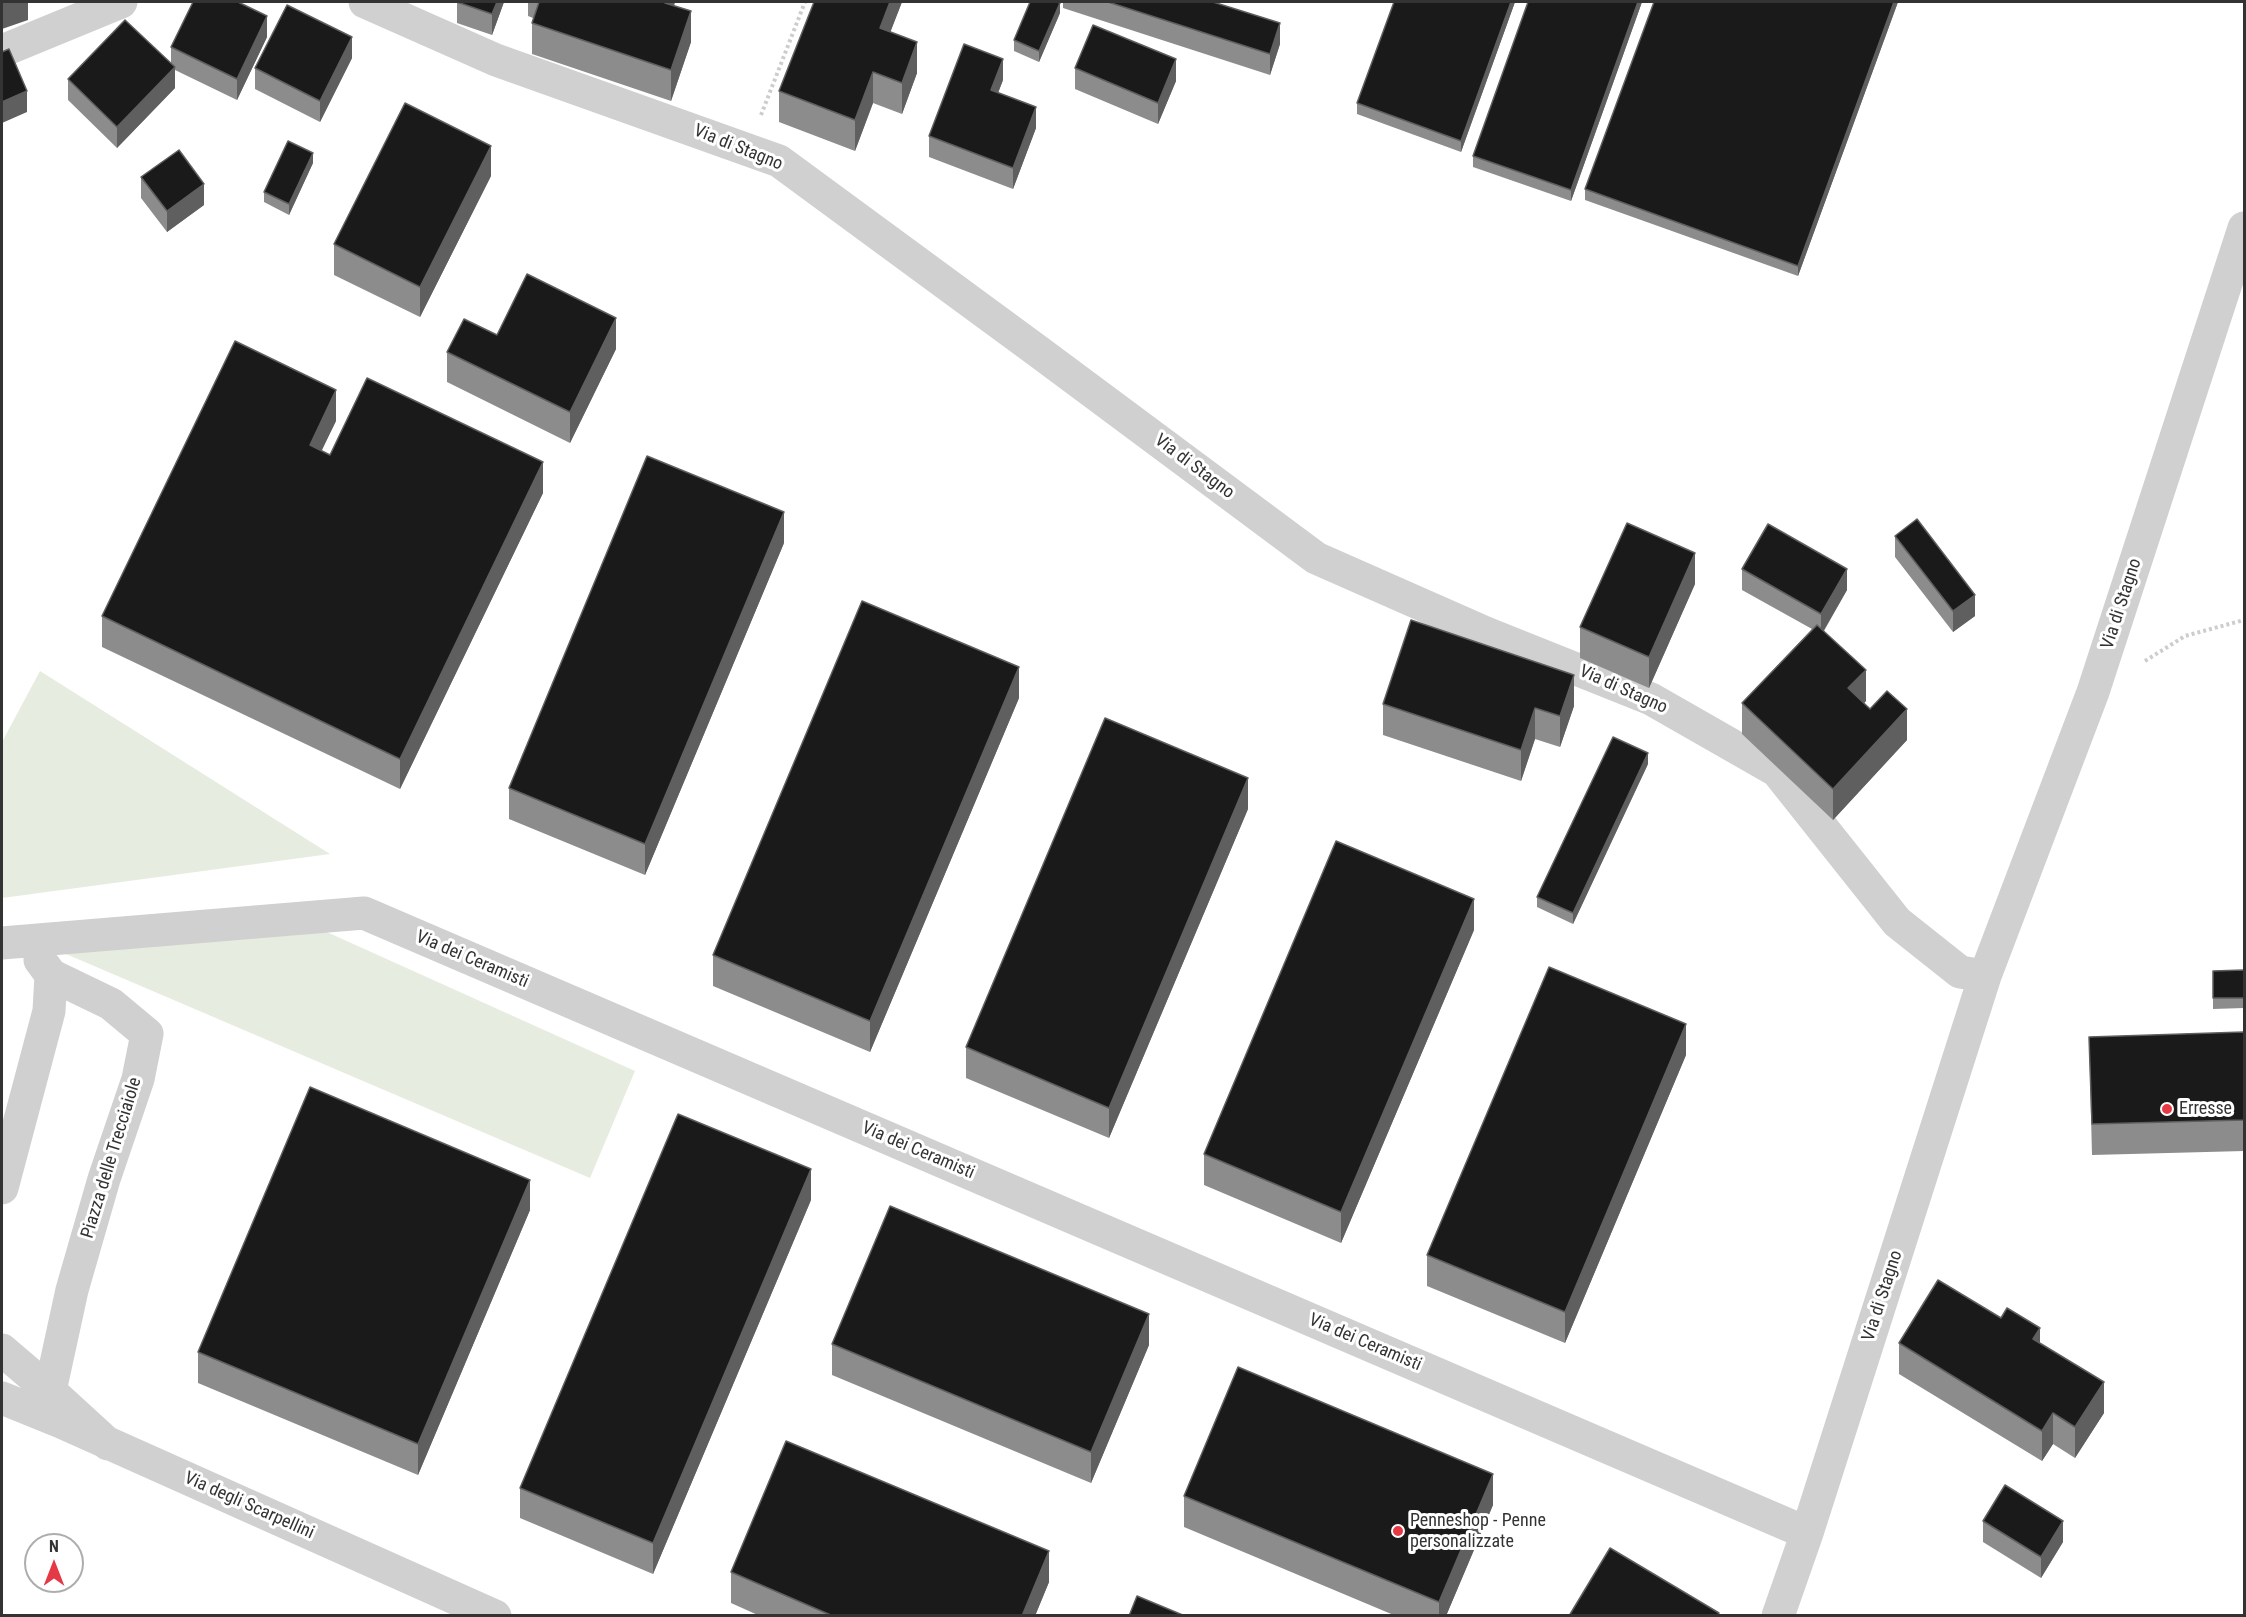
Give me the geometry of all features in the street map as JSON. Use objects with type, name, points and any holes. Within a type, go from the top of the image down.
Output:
[{"type":"street","points":[[2,51],[121,2]]},
{"type":"street","name":"Via di Stagno","points":[[365,2],[496,60],[779,161],[1040,351],[1316,558],[1486,633],[1651,699],[1777,771],[1897,922],[1960,972],[1985,976]]},
{"type":"street","name":"Via di Stagno","points":[[1778,1616],[1807,1533],[1985,976],[2093,692],[2244,228]]},
{"type":"street","name":"Via dei Ceramisti","points":[[14,942],[364,913],[1807,1533]]},
{"type":"street","name":"Piazza delle Trecciaiole","points":[[14,942],[51,975],[111,1004],[147,1034],[138,1079],[104,1179],[72,1290],[50,1391]]},
{"type":"street","points":[[2,1188],[49,1011],[51,975]]},
{"type":"street","points":[[2,1350],[108,1444]]},
{"type":"street","name":"Via degli Scarpellini","points":[[2,1398],[495,1616]]},
{"type":"path","points":[[748,150],[805,2]]},
{"type":"path","points":[[2093,692],[2186,636],[2244,621]]},
{"type":"shaded area","points":[[40,671],[330,854],[2,898],[2,742]]},
{"type":"shaded area","points":[[309,924],[635,1071],[590,1178],[45,945]]},
{"type":"building","points":[[193,2],[238,2],[267,16],[237,79],[171,47]]},
{"type":"building","points":[[457,2],[497,2],[492,14]]},
{"type":"building","points":[[539,2],[665,2],[691,11],[671,70],[532,23]]},
{"type":"building","points":[[814,2],[890,2],[880,28],[917,42],[902,83],[873,72],[855,120],[779,91]]},
{"type":"building","points":[[1030,2],[1060,3],[1039,51],[1014,40]]},
{"type":"building","points":[[1108,2],[1213,2],[1280,23],[1270,54]]},
{"type":"building","points":[[1394,2],[1511,2],[1461,141],[1357,103]]},
{"type":"building","points":[[1528,2],[1638,2],[1571,190],[1473,156]]},
{"type":"building","points":[[1654,2],[1894,2],[1798,266],[1585,189]]},
{"type":"building","points":[[287,5],[352,37],[320,101],[255,68]]},
{"type":"building","points":[[125,20],[175,67],[117,127],[68,79]]},
{"type":"building","points":[[1093,25],[1176,59],[1158,103],[1075,68]]},
{"type":"building","points":[[964,44],[1003,59],[991,90],[1036,107],[1013,168],[929,136]]},
{"type":"building","points":[[9,49],[27,91],[2,102],[2,52]]},
{"type":"building","points":[[405,103],[491,146],[420,287],[334,244]]},
{"type":"building","points":[[288,141],[313,153],[289,204],[264,192]]},
{"type":"building","points":[[179,150],[204,184],[167,211],[141,177]]},
{"type":"building","points":[[527,274],[616,318],[570,412],[447,352],[464,319],[497,335]]},
{"type":"building","points":[[235,341],[336,390],[310,445],[330,455],[367,378],[543,462],[400,759],[102,616]]},
{"type":"building","points":[[647,456],[784,512],[645,844],[509,788]]},
{"type":"building","points":[[1917,519],[1975,595],[1953,611],[1895,536]]},
{"type":"building","points":[[1627,523],[1695,553],[1649,657],[1580,627]]},
{"type":"building","points":[[1768,524],[1847,569],[1821,614],[1742,569]]},
{"type":"building","points":[[862,601],[1019,667],[870,1021],[713,955]]},
{"type":"building","points":[[1411,620],[1574,675],[1560,716],[1535,708],[1521,750],[1383,704]]},
{"type":"building","points":[[1817,625],[1866,670],[1848,688],[1870,709],[1887,691],[1907,709],[1833,789],[1742,703]]},
{"type":"building","points":[[1105,718],[1248,778],[1109,1108],[966,1047]]},
{"type":"building","points":[[1613,737],[1648,753],[1573,913],[1537,897]]},
{"type":"building","points":[[1336,841],[1474,899],[1341,1212],[1204,1154]]},
{"type":"building","points":[[1549,967],[1686,1024],[1565,1312],[1427,1255]]},
{"type":"building","points":[[2244,970],[2244,998],[2213,998],[2213,971]]},
{"type":"building","name":"Erresse","points":[[2244,1032],[2244,1120],[2092,1124],[2089,1037]]},
{"type":"building","points":[[310,1087],[530,1180],[418,1444],[198,1352]]},
{"type":"building","points":[[678,1114],[811,1169],[653,1543],[520,1488]]},
{"type":"building","points":[[890,1206],[1149,1314],[1091,1452],[832,1344]]},
{"type":"building","points":[[1938,1280],[2001,1318],[2007,1308],[2040,1328],[2033,1339],[2104,1382],[2075,1427],[2053,1413],[2042,1431],[1899,1343]]},
{"type":"building","points":[[1238,1367],[1493,1474],[1439,1602],[1184,1496]]},
{"type":"building","points":[[786,1441],[1049,1551],[1022,1616],[833,1616],[731,1572]]},
{"type":"building","points":[[2005,1485],[2063,1521],[2041,1557],[1983,1521]]},
{"type":"building","points":[[1610,1548],[1719,1613],[1717,1616],[1569,1616]]},
{"type":"building","points":[[1137,1596],[1185,1616],[1129,1616]]},
{"type":"place","name":"Erresse","points":[[2167,1109]]},
{"type":"place","name":"Penneshop - Penne personalizzate","points":[[1398,1531]]}]
